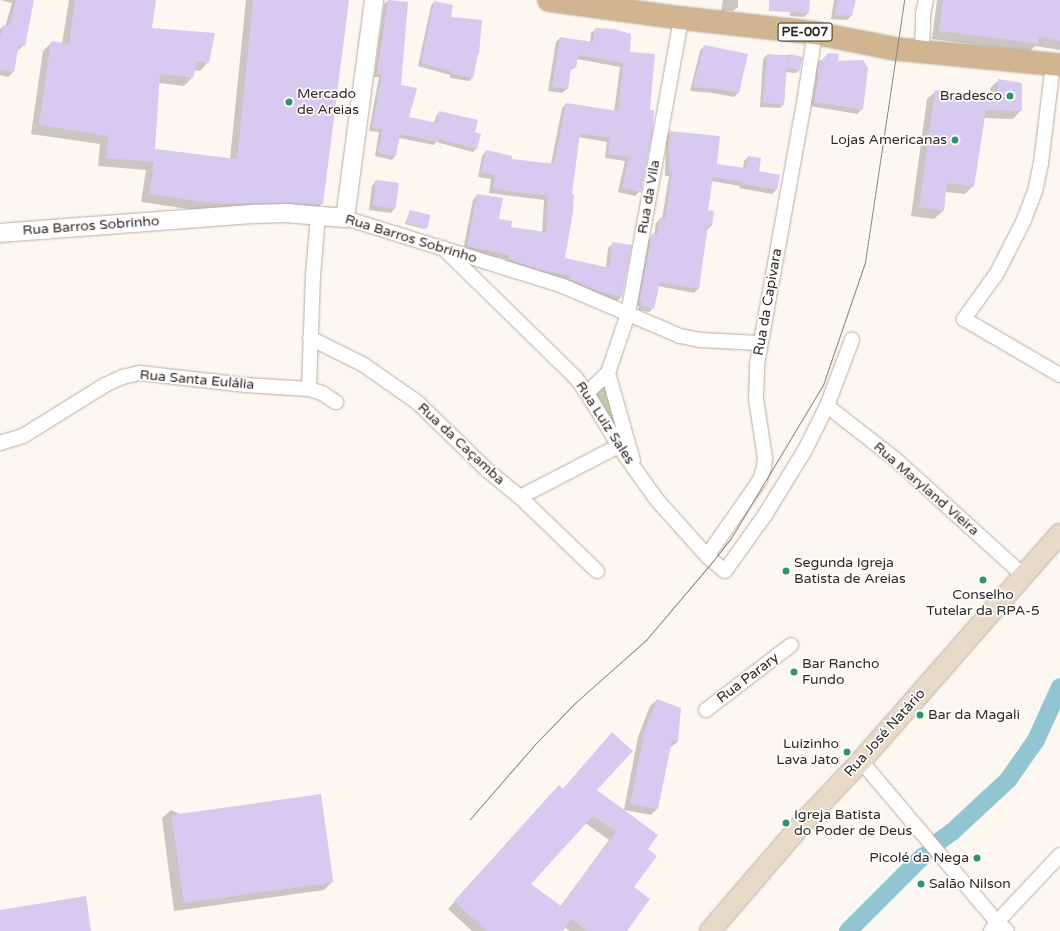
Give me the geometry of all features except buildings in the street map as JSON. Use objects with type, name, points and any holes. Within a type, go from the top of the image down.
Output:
[{"type":"main road","name":"PE-007","points":[[549,0],[681,18],[815,33],[896,49],[1056,64]]},
{"type":"main road","name":"Rua José Natário","points":[[710,931],[809,816],[861,761],[1060,534]]},
{"type":"street","points":[[345,218],[374,0]]},
{"type":"street","points":[[922,51],[923,14],[926,0]]},
{"type":"street","name":"Rua da Vila","points":[[587,393],[608,373],[628,314],[681,18]]},
{"type":"street","name":"Rua da Capivara","points":[[707,556],[756,486],[764,467],[755,380],[760,342],[802,115],[815,33]]},
{"type":"street","points":[[1056,64],[1041,163],[1034,191],[1024,220],[997,273],[964,320],[1060,375]]},
{"type":"street","name":"Rua Barros Sobrinho","points":[[0,233],[96,227],[201,216],[286,213],[345,218],[563,286],[680,336],[700,340],[760,342]]},
{"type":"street","points":[[309,389],[310,338],[318,215]]},
{"type":"street","name":"Rua Luiz Sales","points":[[443,248],[576,378],[587,393],[636,472],[657,500],[707,556],[725,570],[765,515],[805,450],[827,406]]},
{"type":"street","name":"Rua da Caçamba","points":[[310,338],[364,365],[417,402],[487,470],[520,497],[597,571]]},
{"type":"street","points":[[827,406],[852,340]]},
{"type":"street","points":[[608,373],[636,472]]},
{"type":"street","name":"Rua Santa Eulália","points":[[0,443],[23,436],[105,385],[122,377],[140,374],[246,385],[309,389],[322,393],[336,402]]},
{"type":"street","name":"Rua Maryland Vieira","points":[[827,406],[895,459],[1023,575]]},
{"type":"street","points":[[520,497],[619,446]]},
{"type":"street","name":"Rua Parary","points":[[706,710],[791,645]]},
{"type":"street","points":[[861,761],[999,928],[1060,855]]},
{"type":"green space","points":[[606,381],[620,431],[592,399]]},
{"type":"waterway","points":[[934,845],[952,832],[1008,780],[1036,740],[1060,687]]},
{"type":"waterway","points":[[848,931],[923,856]]},
{"type":"tram line","points":[[470,819],[537,742],[576,702],[646,640],[713,561],[731,538],[823,385],[865,262],[904,0]]},
{"type":"place","name":"Bradesco","points":[[1010,96]]},
{"type":"place","name":"Mercado de Areias","points":[[289,102]]},
{"type":"place","name":"Lojas Americanas","points":[[955,140]]},
{"type":"place","name":"Segunda Igreja Batista de Areias","points":[[786,571]]},
{"type":"place","name":"Conselho Tutelar da RPA-5","points":[[983,580]]},
{"type":"place","name":"Bar Rancho Fundo","points":[[794,672]]},
{"type":"place","name":"Bar da Magali","points":[[920,715]]},
{"type":"place","name":"Luizinho Lava Jato","points":[[847,752]]},
{"type":"place","name":"Igreja Batista do Poder de Deus","points":[[786,823]]},
{"type":"place","name":"Picolé da Nega","points":[[977,858]]},
{"type":"place","name":"Salão Nilson","points":[[921,884]]}]
